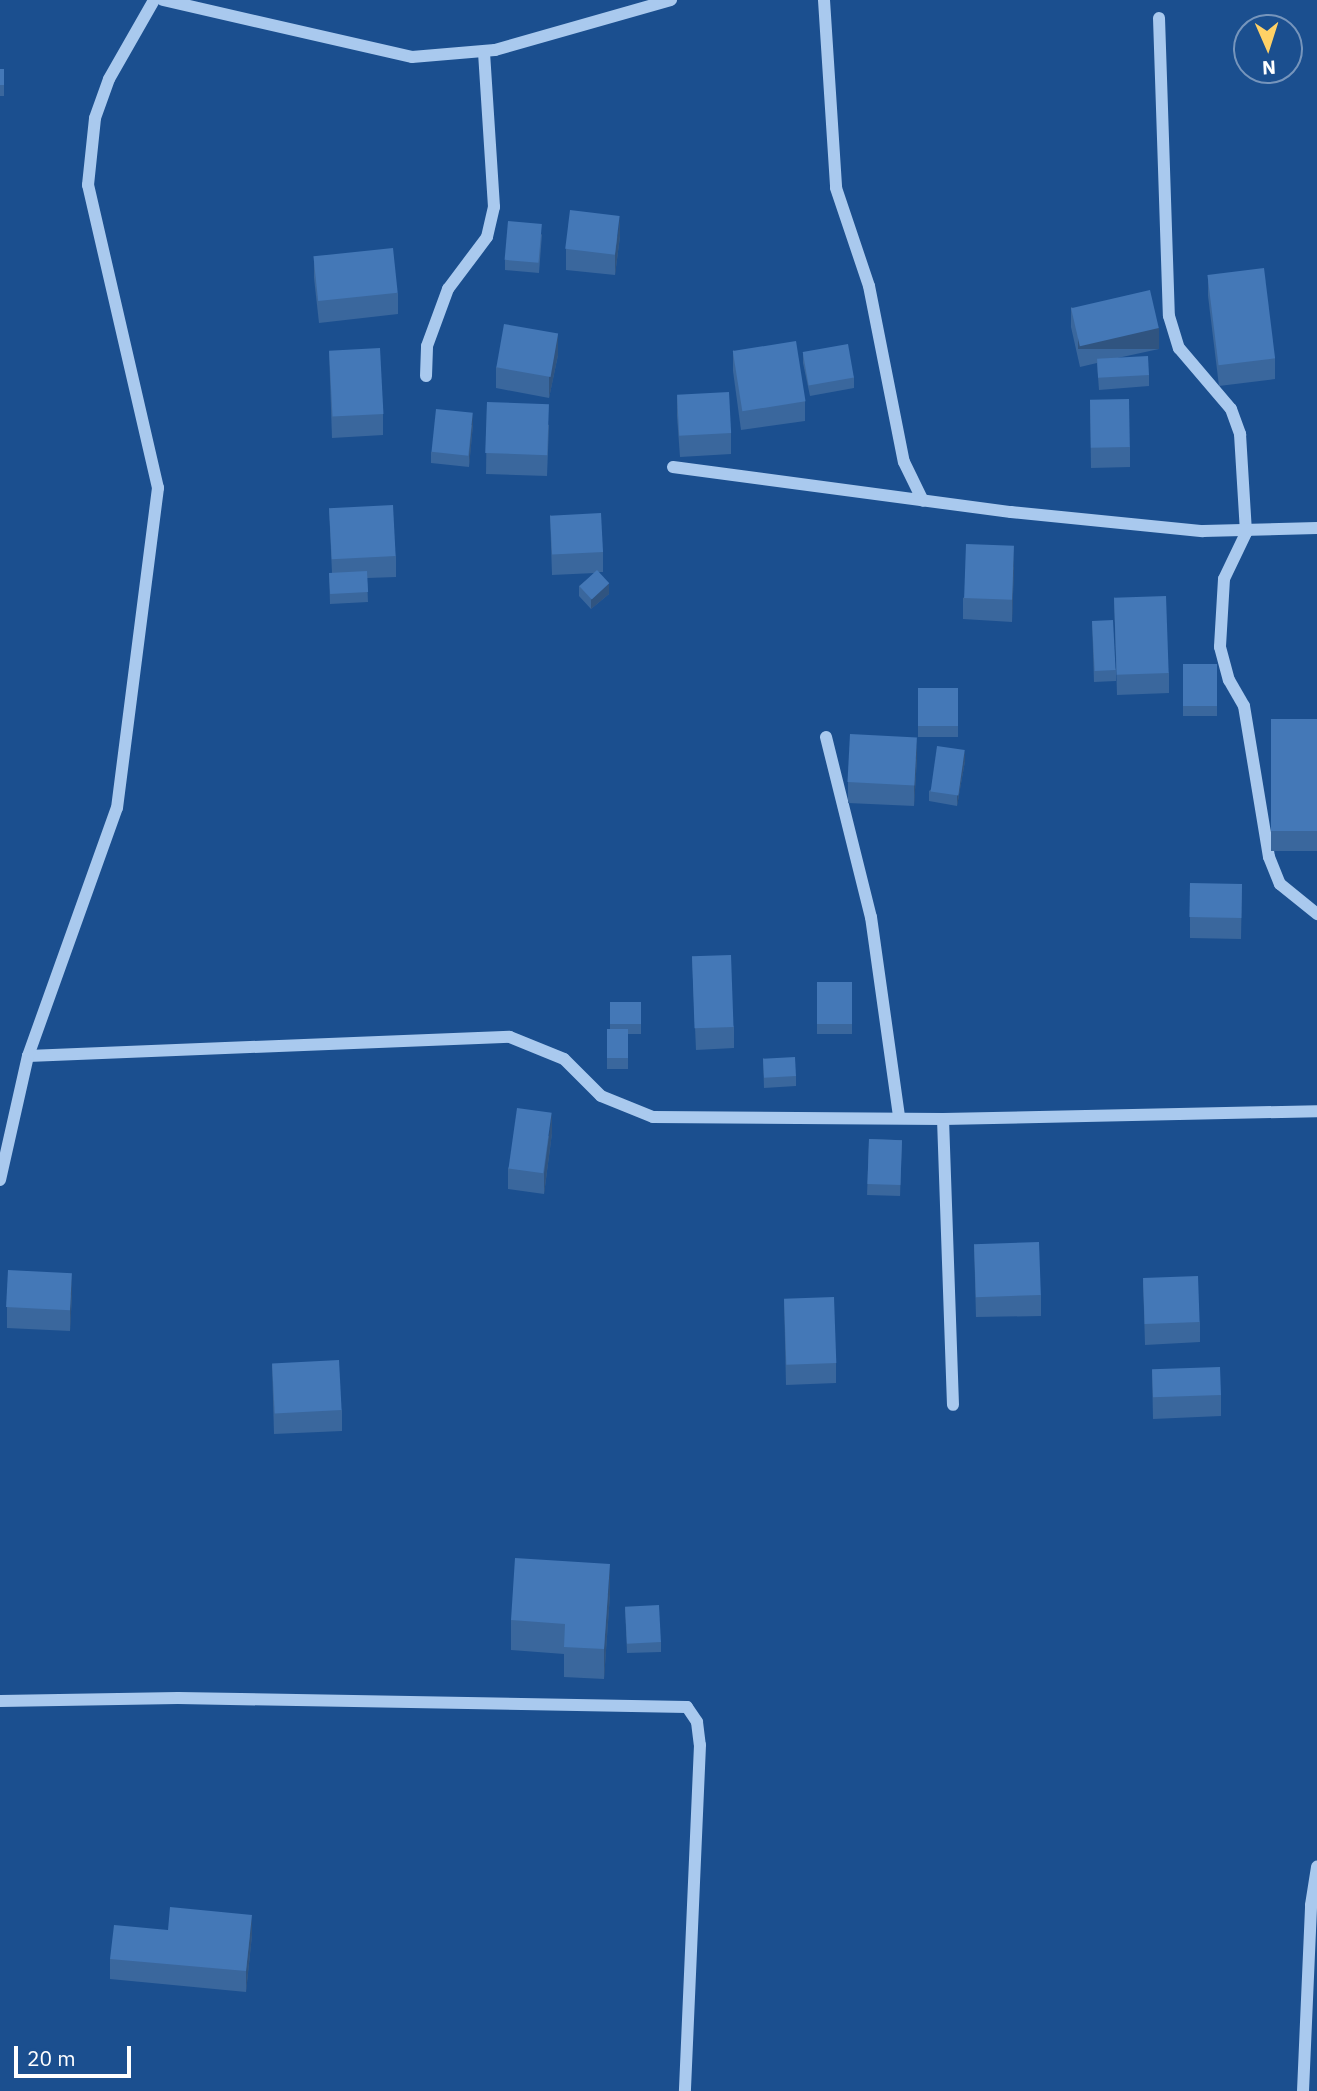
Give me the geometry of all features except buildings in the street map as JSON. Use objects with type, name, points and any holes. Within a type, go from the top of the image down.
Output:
[{"type":"street","points":[[0,1177],[28,1056],[117,808],[158,488],[88,185],[95,118],[109,79],[154,0]]},
{"type":"street","points":[[163,0],[412,57],[484,52],[671,0]]},
{"type":"street","points":[[824,0],[836,188],[869,286],[904,462],[923,502]]},
{"type":"street","points":[[1159,18],[1169,317],[1179,348],[1231,409],[1235,422],[1246,533],[1224,579],[1220,647],[1229,680],[1244,706],[1269,857],[1280,884],[1317,914]]},
{"type":"street","points":[[426,376],[427,346],[448,289],[487,237],[494,207],[484,52]]},
{"type":"street","points":[[673,467],[923,502],[1246,533],[1317,528]]},
{"type":"street","points":[[825,737],[871,917],[899,1117]]},
{"type":"street","points":[[28,1056],[510,1037],[564,1059],[601,1096],[653,1117],[943,1119],[1317,1111]]},
{"type":"street","points":[[943,1119],[953,1405]]},
{"type":"street","points":[[0,1701],[178,1698],[687,1707],[697,1722],[700,1745],[685,2091]]},
{"type":"street","points":[[1303,2091],[1311,1905],[1317,1866]]}]
